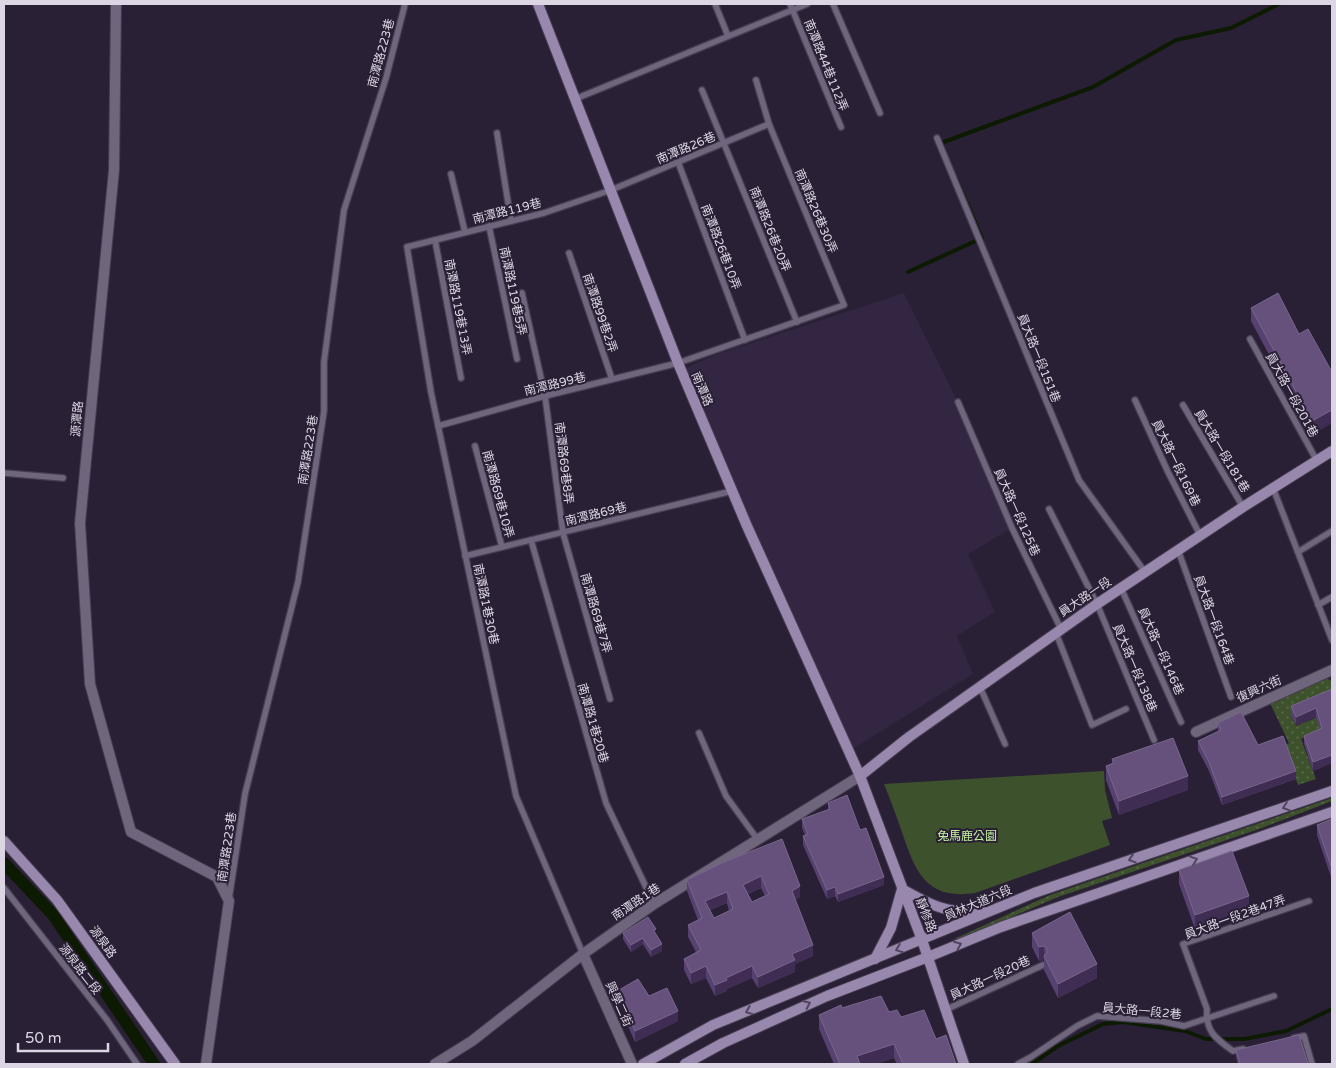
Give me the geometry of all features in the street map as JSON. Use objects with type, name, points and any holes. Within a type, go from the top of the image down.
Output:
[{"type":"street","name":"源潭路","points":[[116,4],[114,170],[80,523],[90,684],[131,832],[217,877],[229,901]]},
{"type":"street","name":"南潭路","points":[[538,4],[678,364],[732,491],[860,776]]},
{"type":"street","name":"員大路一段","points":[[860,776],[909,736],[1097,604],[1243,506],[1332,451]]},
{"type":"street","name":"復興六街","points":[[1196,732],[1332,670]]},
{"type":"street","name":"南潭路1巷","points":[[436,1064],[472,1041],[583,954],[654,904],[860,776]]},
{"type":"street","name":"靜修路","points":[[860,776],[922,940],[964,1064]]},
{"type":"street","name":"員林大道六段","points":[[644,1064],[713,1025],[992,911],[1077,878],[1332,791]]},
{"type":"street","points":[[685,1064],[723,1044],[827,996],[1001,927],[1332,812]]},
{"type":"street","name":"源泉路","points":[[4,841],[57,900],[175,1064]]},
{"type":"street","points":[[875,959],[891,928],[902,889],[931,905],[951,911],[992,911]]},
{"type":"street","points":[[206,1064],[229,901]]},
{"type":"street","name":"興學二街","points":[[583,954],[632,1064]]},
{"type":"lane","name":"南潭路223巷","points":[[229,901],[245,794],[298,582],[324,411],[324,362],[344,210],[386,78],[404,4]]},
{"type":"lane","points":[[715,4],[728,36]]},
{"type":"lane","points":[[575,99],[728,36],[791,7],[807,4]]},
{"type":"lane","points":[[833,4],[880,112]]},
{"type":"lane","name":"南潭路44巷112弄","points":[[791,7],[841,127]]},
{"type":"lane","name":"南潭路26巷30弄","points":[[756,80],[769,124],[844,305]]},
{"type":"lane","name":"南潭路26巷20弄","points":[[702,90],[797,322]]},
{"type":"lane","name":"南潭路26巷","points":[[611,190],[769,124]]},
{"type":"lane","points":[[497,133],[511,221]]},
{"type":"lane","name":"員大路一段151巷","points":[[937,138],[1078,480],[1145,572]]},
{"type":"lane","name":"南潭路26巷10弄","points":[[678,162],[745,340]]},
{"type":"lane","points":[[450,174],[465,232]]},
{"type":"lane","name":"南潭路119巷","points":[[407,247],[544,213],[611,190]]},
{"type":"lane","name":"南潭路119巷5弄","points":[[489,226],[517,359]]},
{"type":"lane","name":"南潭路119巷13弄","points":[[435,240],[462,378]]},
{"type":"lane","name":"南潭路1巷30巷","points":[[407,247],[438,426],[516,796],[583,954]]},
{"type":"lane","name":"南潭路99巷2弄","points":[[569,253],[612,380]]},
{"type":"lane","name":"南潭路69巷8弄","points":[[522,293],[546,396],[563,533]]},
{"type":"lane","name":"南潭路99巷","points":[[438,426],[546,396],[678,364],[844,305]]},
{"type":"lane","name":"員大路一段201巷","points":[[1250,339],[1317,461]]},
{"type":"lane","name":"員大路一段169巷","points":[[1136,400],[1168,472],[1200,535]]},
{"type":"lane","name":"員大路一段125巷","points":[[958,402],[1059,631],[1092,725],[1126,709]]},
{"type":"lane","name":"員大路一段181巷","points":[[1183,405],[1243,506]]},
{"type":"lane","name":"南潭路69巷10弄","points":[[475,446],[502,548]]},
{"type":"lane","points":[[4,473],[63,478]]},
{"type":"lane","points":[[1273,488],[1332,640]]},
{"type":"lane","name":"南潭路69巷","points":[[466,556],[732,491]]},
{"type":"lane","name":"員大路一段138巷","points":[[1049,509],[1097,604],[1154,740]]},
{"type":"lane","points":[[1298,552],[1332,531]]},
{"type":"lane","name":"南潭路69巷7弄","points":[[563,533],[610,699]]},
{"type":"lane","name":"南潭路1巷20巷","points":[[531,540],[606,803],[654,904]]},
{"type":"lane","name":"員大路一段164巷","points":[[1178,550],[1231,697]]},
{"type":"lane","name":"員大路一段146巷","points":[[1121,588],[1181,722]]},
{"type":"lane","points":[[1318,606],[1332,597]]},
{"type":"lane","points":[[980,687],[1005,744]]},
{"type":"lane","points":[[699,733],[726,796],[758,840]]},
{"type":"lane","name":"源泉路二段","points":[[4,888],[107,1020],[137,1064]]},
{"type":"lane","name":"員大路一段2巷47弄","points":[[1206,1019],[1206,1009],[1183,944],[1309,902]]},
{"type":"lane","name":"員大路一段20巷","points":[[946,1010],[1042,964]]},
{"type":"lane","name":"員大路一段2巷","points":[[1018,1064],[1031,1058],[1077,1026],[1097,1016],[1161,1021],[1184,1026],[1274,996]]},
{"type":"lane","points":[[1206,1019],[1214,1038],[1233,1051],[1251,1047]]},
{"type":"lane","points":[[1286,1040],[1304,1036],[1312,1064]]},
{"type":"shaded area","points":[[904,293],[971,429],[1012,528],[968,554],[995,612],[957,636],[973,674],[848,752],[684,369],[712,356]]},
{"type":"green space","points":[[1326,678],[1332,681],[1332,696],[1291,715],[1296,726],[1332,711],[1332,725],[1301,739],[1316,779],[1298,785],[1284,746],[1289,743],[1270,703]]},
{"type":"green space","name":"兔馬鹿公園","points":[[1104,771],[1105,790],[1112,818],[1102,821],[1110,845],[975,893],[959,894],[935,888],[919,872],[913,862],[884,784]]},
{"type":"green space","points":[[1332,798],[1332,801],[1259,829],[1058,897],[967,936],[952,940],[1050,895]]},
{"type":"building","points":[[1278,293],[1299,334],[1308,329],[1332,372],[1332,410],[1312,421],[1251,308]]},
{"type":"building","points":[[1332,689],[1332,755],[1313,762],[1304,736],[1322,728],[1316,708],[1296,717],[1291,706]]},
{"type":"building","points":[[1241,712],[1258,745],[1283,736],[1296,771],[1222,797],[1209,762],[1198,741],[1221,730],[1218,723]]},
{"type":"building","points":[[1173,738],[1188,776],[1119,801],[1106,766],[1114,763],[1112,759]]},
{"type":"building","points":[[847,795],[860,830],[866,828],[884,877],[838,894],[835,887],[827,890],[803,836],[808,834],[802,819],[830,809],[828,803]]},
{"type":"building","points":[[1332,819],[1332,866],[1331,866],[1317,825]]},
{"type":"building","points":[[782,839],[800,886],[792,891],[813,945],[792,954],[795,960],[758,977],[752,966],[715,985],[706,966],[691,973],[684,959],[701,950],[688,925],[702,918],[687,880],[724,862]],"holes":[[[761,876],[769,894],[752,902],[743,885]],[[727,892],[733,909],[714,918],[705,901]]]},
{"type":"building","points":[[1232,851],[1249,896],[1195,915],[1179,870]]},
{"type":"building","points":[[1070,912],[1097,964],[1058,984],[1044,956],[1047,953],[1047,949],[1044,946],[1039,947],[1032,933]]},
{"type":"building","points":[[648,917],[656,929],[654,931],[662,944],[651,950],[643,938],[631,945],[623,933]]},
{"type":"building","points":[[638,979],[649,996],[667,988],[678,1011],[635,1031],[619,990]]},
{"type":"building","points":[[881,996],[889,1012],[897,1010],[901,1017],[924,1010],[936,1039],[946,1035],[956,1064],[903,1064],[894,1044],[857,1056],[860,1064],[840,1064],[819,1015],[841,1005],[842,1008]]},
{"type":"building","points":[[1299,1035],[1308,1064],[1240,1064],[1236,1050]]},
{"type":"waterway","points":[[943,146],[941,143],[1093,87],[1176,40],[1231,28],[1279,4]]},
{"type":"waterway","points":[[908,272],[982,238],[957,180]]},
{"type":"waterway","points":[[4,863],[53,915],[154,1064]]},
{"type":"waterway","points":[[1032,1064],[1058,1046],[1103,1024],[1123,1022],[1185,1031],[1206,1039],[1244,1039],[1286,1031],[1332,1009]]}]
